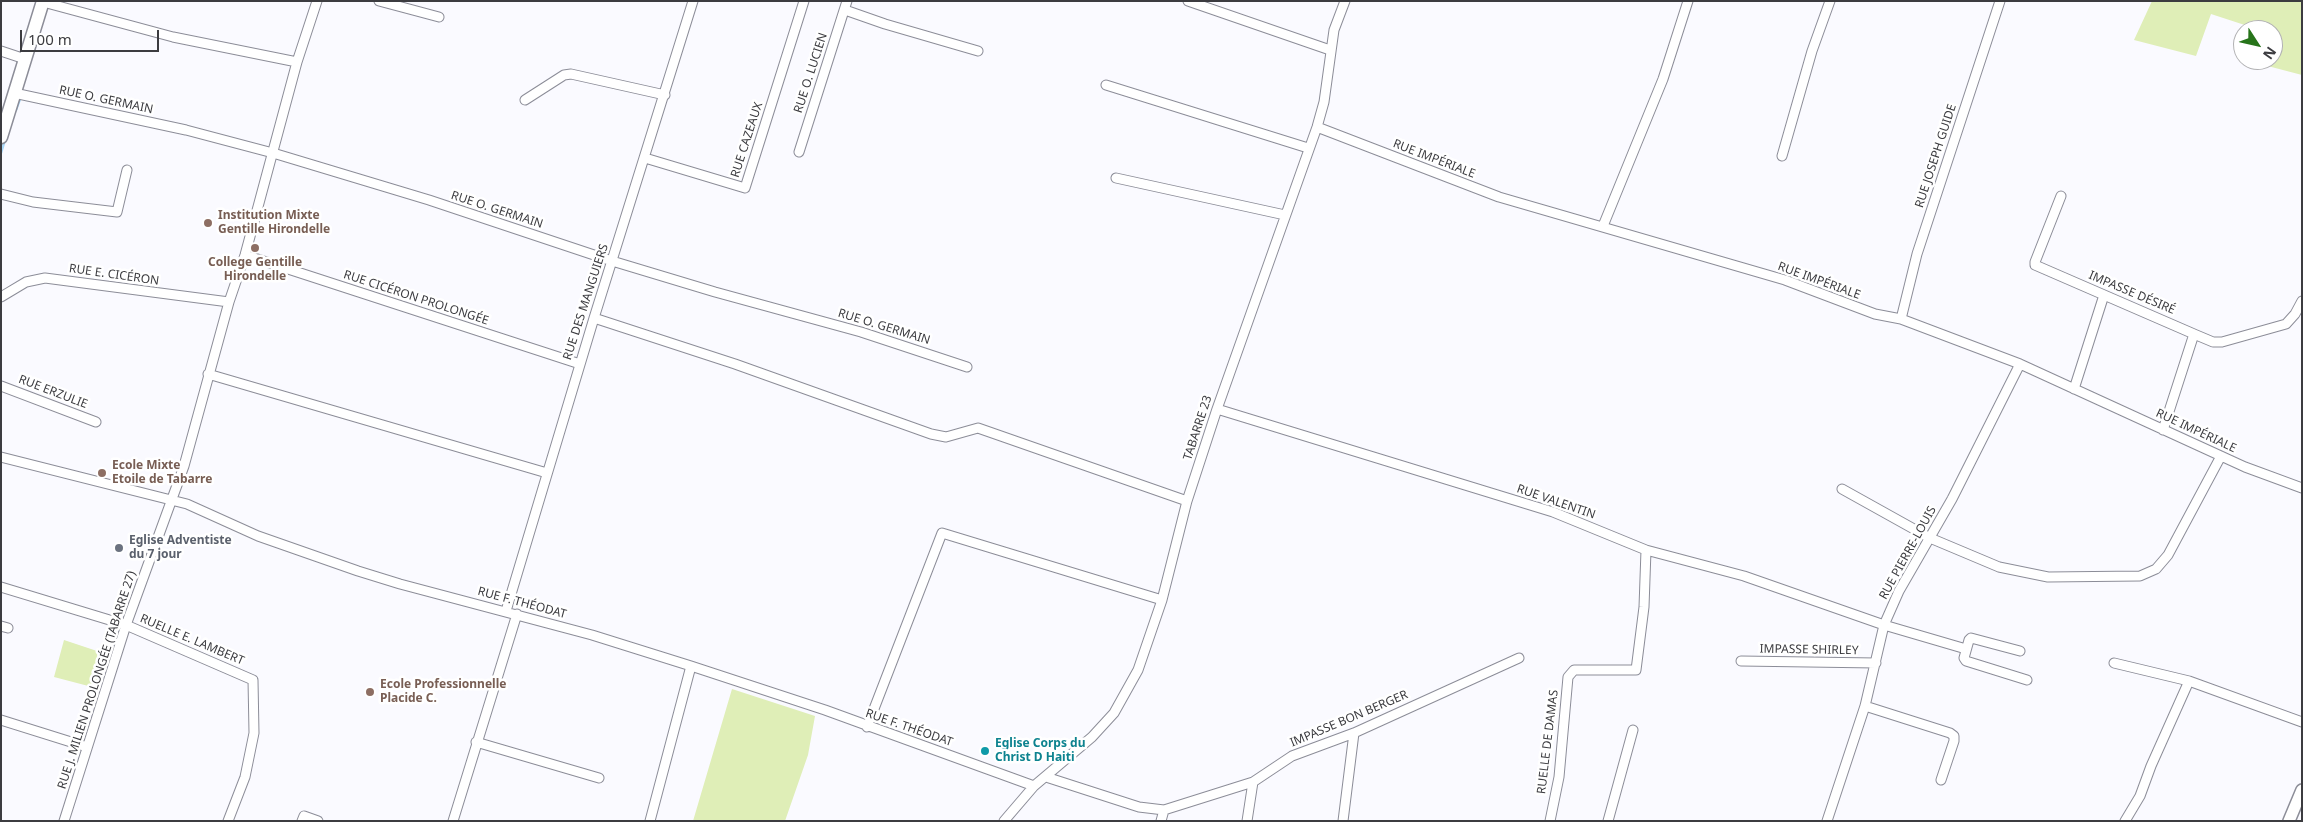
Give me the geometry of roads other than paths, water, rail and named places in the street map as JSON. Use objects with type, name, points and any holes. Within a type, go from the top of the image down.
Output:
[{"type":"main road","points":[[1,136],[43,2]]},
{"type":"street","name":"RUE J. MILIEN PROLONGÉE (TABARRE 27)","points":[[64,821],[126,625],[172,500],[229,302],[245,255],[297,62],[317,1]]},
{"type":"street","points":[[379,1],[439,17]]},
{"type":"street","name":"RUE CAZEAUX","points":[[645,158],[745,188],[804,1]]},
{"type":"street","points":[[1188,1],[1330,50]]},
{"type":"street","name":"TABARRE 23","points":[[1004,821],[1034,786],[1092,737],[1114,713],[1138,670],[1162,600],[1187,501],[1217,409],[1317,127],[1324,102],[1334,30],[1345,1]]},
{"type":"street","points":[[1603,226],[1663,79],[1688,1]]},
{"type":"street","points":[[1782,156],[1812,51],[1830,1]]},
{"type":"street","name":"RUE JOSEPH GUIDE","points":[[1901,319],[1917,254],[2000,1]]},
{"type":"street","points":[[43,2],[173,37],[297,62]]},
{"type":"street","name":"RUE DES MANGUIERS","points":[[506,611],[594,318],[665,95],[691,2]]},
{"type":"street","points":[[846,6],[885,24],[978,50]]},
{"type":"street","name":"RUE O. LUCIEN","points":[[799,152],[846,6]]},
{"type":"street","points":[[1,50],[25,59]]},
{"type":"street","points":[[525,100],[564,74],[665,95]]},
{"type":"street","points":[[1106,85],[1308,148]]},
{"type":"street","name":"RUE O. GERMAIN","points":[[14,93],[186,130],[273,153],[429,200],[612,261],[715,292],[862,332],[967,367]]},
{"type":"street","name":"RUE IMPÉRIALE","points":[[1317,127],[1499,197],[1784,280],[1875,314],[1901,319],[2020,364],[2221,456],[2302,488]]},
{"type":"street","points":[[1,194],[33,202],[117,212],[127,170]]},
{"type":"street","points":[[1116,178],[1285,215]]},
{"type":"street","name":"IMPASSE DÉSIRÉ","points":[[2061,196],[2034,263],[2104,296],[2214,342],[2222,342],[2286,324],[2295,314],[2302,301]]},
{"type":"street","name":"RUE CICÉRON PROLONGÉE","points":[[245,255],[580,364]]},
{"type":"street","name":"RUE E. CICÉRON","points":[[1,297],[26,282],[45,278],[229,302]]},
{"type":"street","points":[[2074,389],[2104,296]]},
{"type":"street","points":[[594,318],[735,364],[931,434],[946,438],[978,428],[1187,501]]},
{"type":"street","points":[[2163,430],[2194,334]]},
{"type":"street","name":"RUE PIERRE-LOUIS","points":[[1827,821],[1865,706],[1884,625],[1899,591],[1952,500],[2020,364]]},
{"type":"street","points":[[208,374],[547,473]]},
{"type":"street","name":"RUE ERZULIE","points":[[1,386],[96,422]]},
{"type":"street","name":"RUE VALENTIN","points":[[1217,409],[1553,512],[1646,550],[1744,576],[1884,625],[1966,649]]},
{"type":"street","name":"RUE F. THÉODAT","points":[[1,456],[187,504],[258,536],[358,571],[400,584],[517,614],[691,666],[825,710],[867,727],[1034,786]]},
{"type":"street","points":[[1842,489],[1930,538],[1999,567],[2048,577],[2140,576],[2156,569],[2168,555],[2221,456]]},
{"type":"street","points":[[867,727],[942,533],[1162,600]]},
{"type":"street","name":"RUELLE DE DAMAS","points":[[1550,821],[1559,777],[1568,676],[1574,670],[1636,670],[1644,608],[1646,550]]},
{"type":"street","points":[[1,587],[126,625]]},
{"type":"street","points":[[453,821],[517,614]]},
{"type":"street","name":"RUELLE E. LAMBERT","points":[[126,625],[253,680],[254,732],[245,777],[228,821]]},
{"type":"street","points":[[2020,652],[1971,638],[1964,658],[1966,661],[2027,680]]},
{"type":"street","name":"IMPASSE BON BERGER","points":[[1046,777],[1139,807],[1164,810],[1253,782],[1292,756],[1354,733],[1520,658]]},
{"type":"street","name":"IMPASSE SHIRLEY","points":[[1741,661],[1876,663]]},
{"type":"street","points":[[2114,663],[2189,681],[2302,722]]},
{"type":"street","points":[[650,821],[691,666]]},
{"type":"street","points":[[2125,821],[2140,796],[2151,766],[2189,681]]},
{"type":"street","points":[[1865,706],[1950,733],[1954,736],[1941,780]]},
{"type":"street","points":[[1,720],[87,747]]},
{"type":"street","points":[[1608,821],[1633,730]]},
{"type":"street","points":[[1343,821],[1354,733]]},
{"type":"street","points":[[476,742],[599,778]]},
{"type":"street","points":[[1248,821],[1253,782]]},
{"type":"street","points":[[2289,821],[2302,790]]},
{"type":"street","points":[[1162,821],[1164,810]]},
{"type":"street","points":[[302,821],[304,816],[318,821]]},
{"type":"waterway","points":[[16,110],[20,99]]},
{"type":"waterway","points":[[1,153],[5,140]]},
{"type":"place","name":"Institution Mixte Gentille Hirondelle","points":[[208,223]]},
{"type":"place","name":"College Gentille Hirondelle","points":[[255,248]]},
{"type":"place","name":"Ecole Mixte Etoile de Tabarre","points":[[102,473]]},
{"type":"place","name":"Eglise Adventiste du 7 jour","points":[[119,548]]},
{"type":"place","name":"Ecole Professionnelle Placide C.","points":[[370,692]]},
{"type":"place","name":"Eglise Corps du Christ D Haiti","points":[[985,751]]}]
